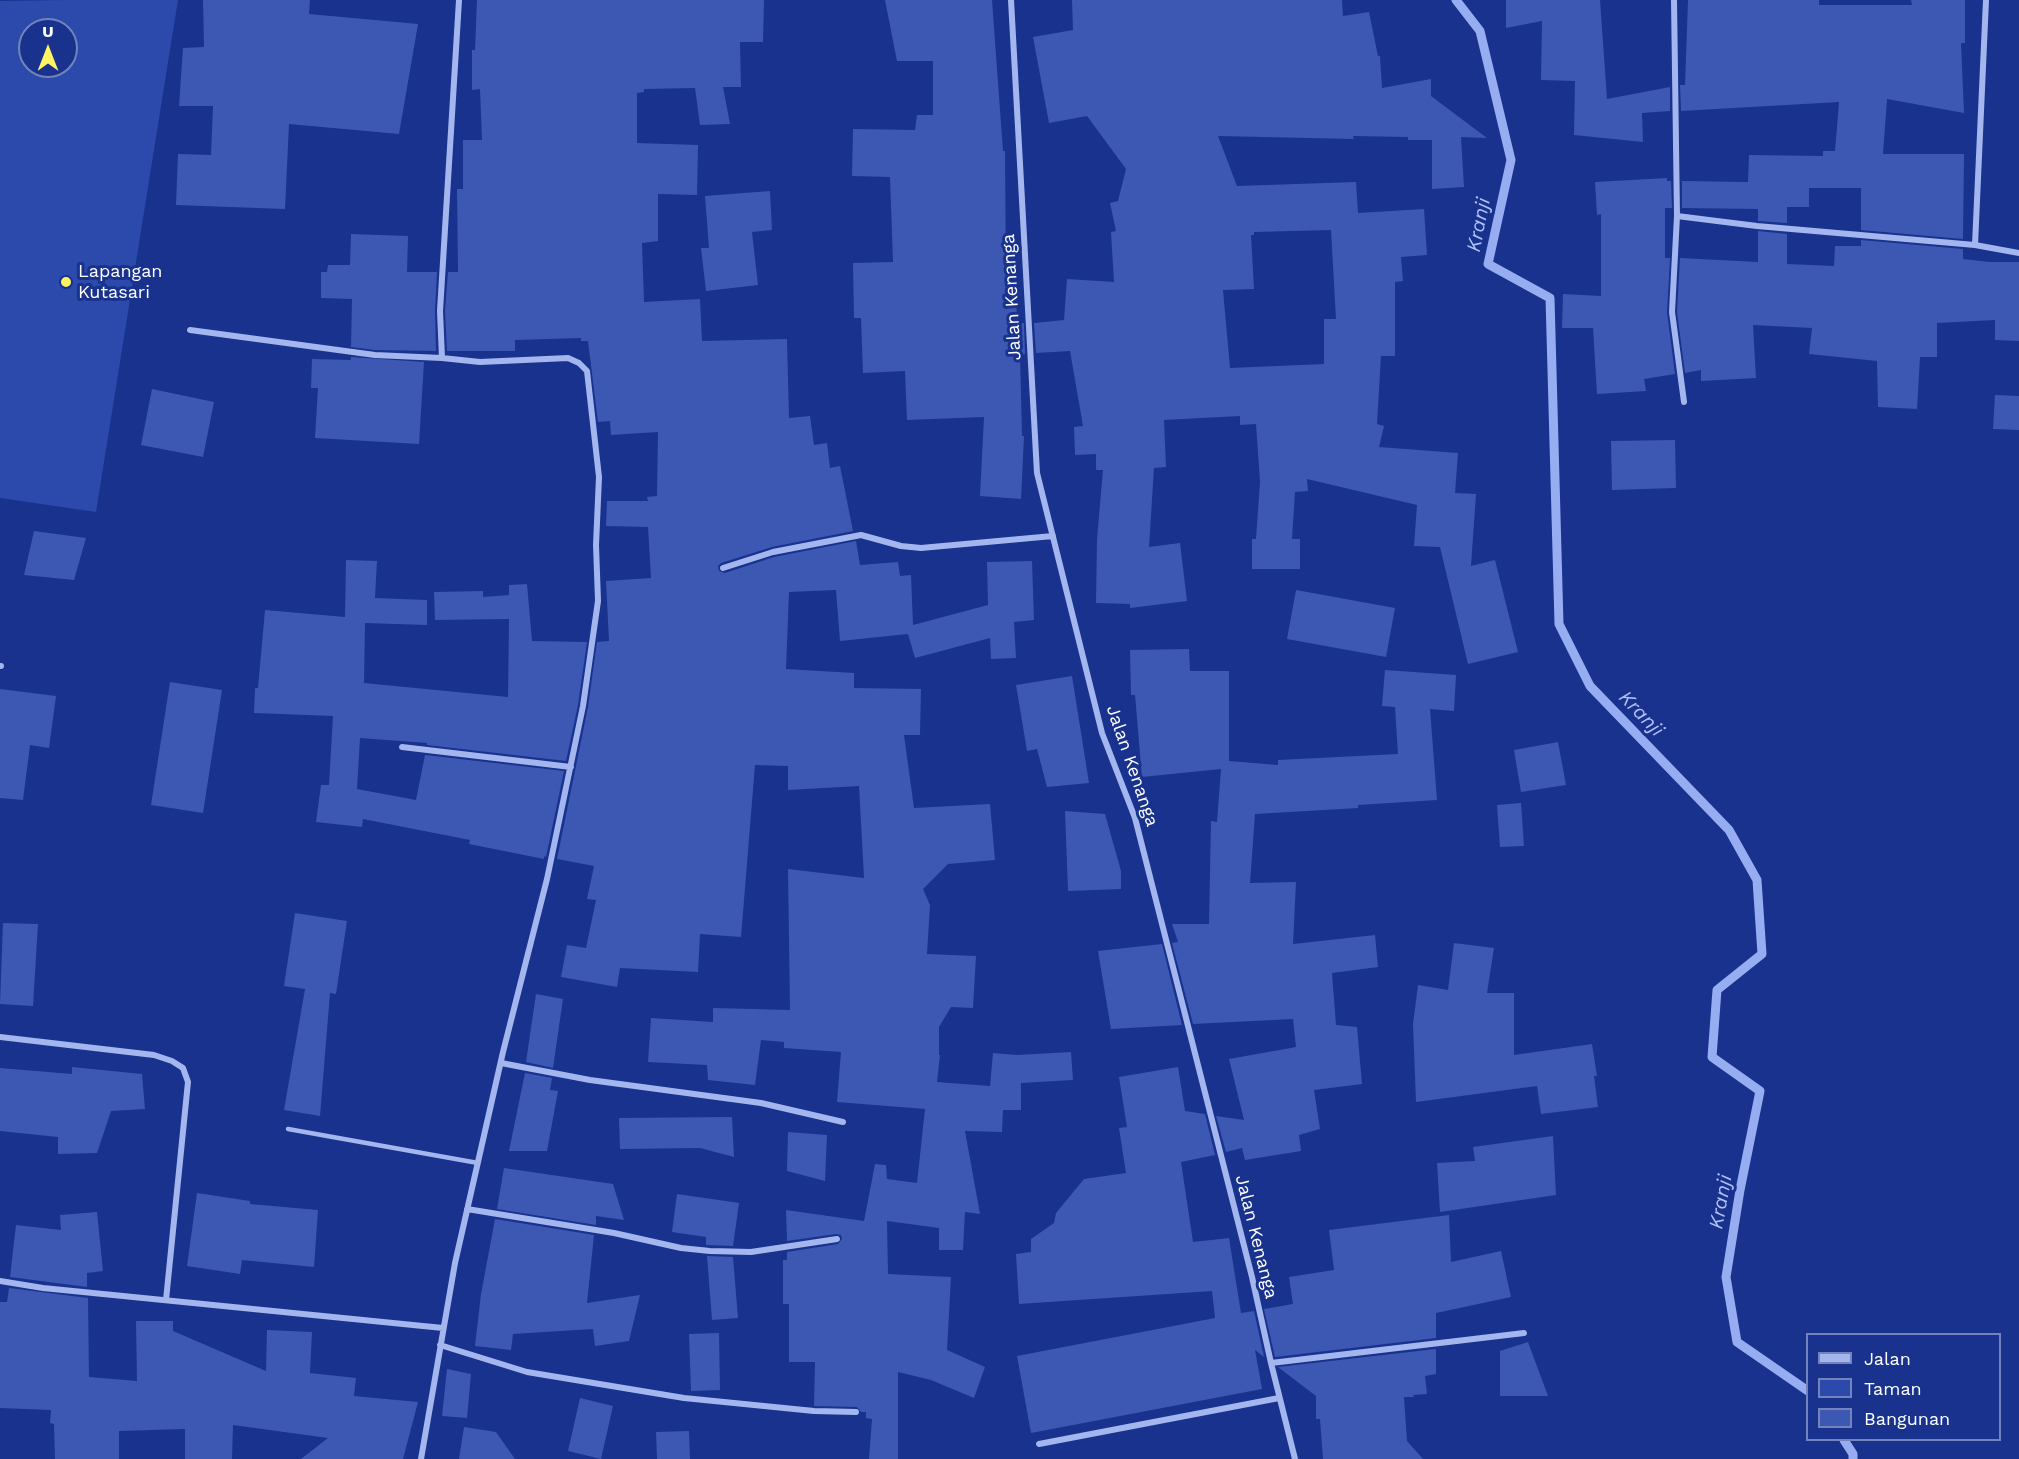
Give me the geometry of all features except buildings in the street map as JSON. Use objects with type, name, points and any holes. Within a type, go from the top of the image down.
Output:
[{"type":"street","points":[[442,358],[440,324],[459,0]]},
{"type":"street","name":"Jalan Kenanga","points":[[1011,0],[1037,473],[1102,733],[1136,818],[1252,1277],[1270,1364],[1296,1459]]},
{"type":"street","points":[[1674,0],[1677,216],[1672,312],[1684,402]]},
{"type":"street","points":[[1975,245],[1986,0]]},
{"type":"street","points":[[1677,216],[1757,226],[1975,245],[2019,253]]},
{"type":"street","points":[[190,330],[342,352],[480,362],[568,358],[579,363],[586,371],[599,477],[596,544],[598,601],[583,706],[547,879],[467,1209],[443,1328],[421,1459]]},
{"type":"street","points":[[723,568],[773,552],[861,535],[901,546],[921,548],[1053,536]]},
{"type":"street","points":[[402,747],[571,767]]},
{"type":"street","points":[[0,1037],[154,1055],[172,1060],[183,1068],[188,1082],[166,1300]]},
{"type":"street","points":[[501,1063],[590,1080],[751,1102],[843,1122]]},
{"type":"street","points":[[467,1209],[614,1233],[681,1248],[710,1251],[751,1252],[837,1239]]},
{"type":"street","points":[[0,1281],[44,1288],[443,1328]]},
{"type":"street","points":[[1270,1364],[1524,1333]]},
{"type":"street","points":[[440,1345],[527,1372],[639,1391],[814,1411],[856,1412]]},
{"type":"street","points":[[1039,1444],[1279,1398]]},
{"type":"lane","points":[[288,1129],[478,1162]]},
{"type":"green space","name":"Lapangan Kutasari","points":[[178,0],[96,512],[0,498],[0,1]]},
{"type":"waterway","name":"Kranji","points":[[1456,0],[1480,31],[1511,160],[1488,264],[1550,298],[1559,624],[1590,686],[1729,830],[1757,880],[1762,954],[1717,990],[1712,1057],[1760,1091],[1740,1190],[1726,1277],[1737,1342],[1806,1390]]},
{"type":"waterway","name":"Kranji","points":[[1845,1441],[1853,1454],[1853,1459]]},
{"type":"place","name":"Lapangan Kutasari","points":[[66,282]]}]
